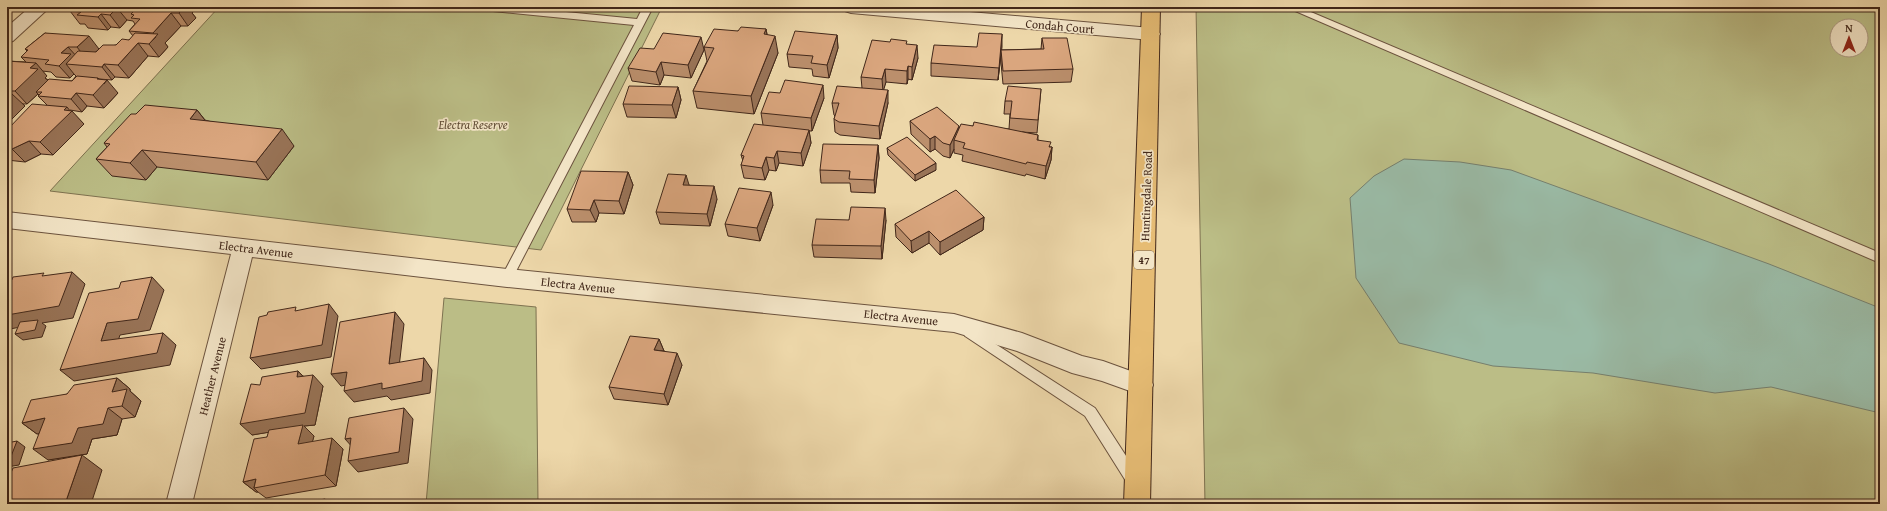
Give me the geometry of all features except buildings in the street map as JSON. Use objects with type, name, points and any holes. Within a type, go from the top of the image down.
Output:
[{"type":"main road","name":"Huntingdale Road","points":[[1137,495],[1152,7]]},
{"type":"street","points":[[7,37],[41,7]]},
{"type":"street","name":"Condah Court","points":[[850,7],[1151,34]]},
{"type":"street","name":"Electra Avenue","points":[[7,220],[507,278],[954,322],[1022,344],[1080,366],[1103,371],[1141,384]]},
{"type":"street","name":"Heather Avenue","points":[[179,504],[244,247]]},
{"type":"lane","points":[[483,7],[640,22]]},
{"type":"lane","points":[[507,278],[648,7]]},
{"type":"lane","points":[[1291,7],[1880,258]]},
{"type":"lane","points":[[954,322],[1090,412],[1104,431],[1137,495]]},
{"type":"green space","name":"Electra Reserve","points":[[219,7],[662,7],[541,250],[50,191]]},
{"type":"green space","points":[[1196,7],[1880,7],[1880,504],[1205,504]]},
{"type":"green space","points":[[444,298],[536,307],[538,504],[426,504]]},
{"type":"shaded area","points":[[1404,159],[1460,162],[1511,170],[1769,264],[1880,308],[1880,413],[1771,387],[1715,393],[1593,373],[1493,366],[1399,343],[1356,278],[1350,198],[1374,176]]}]
